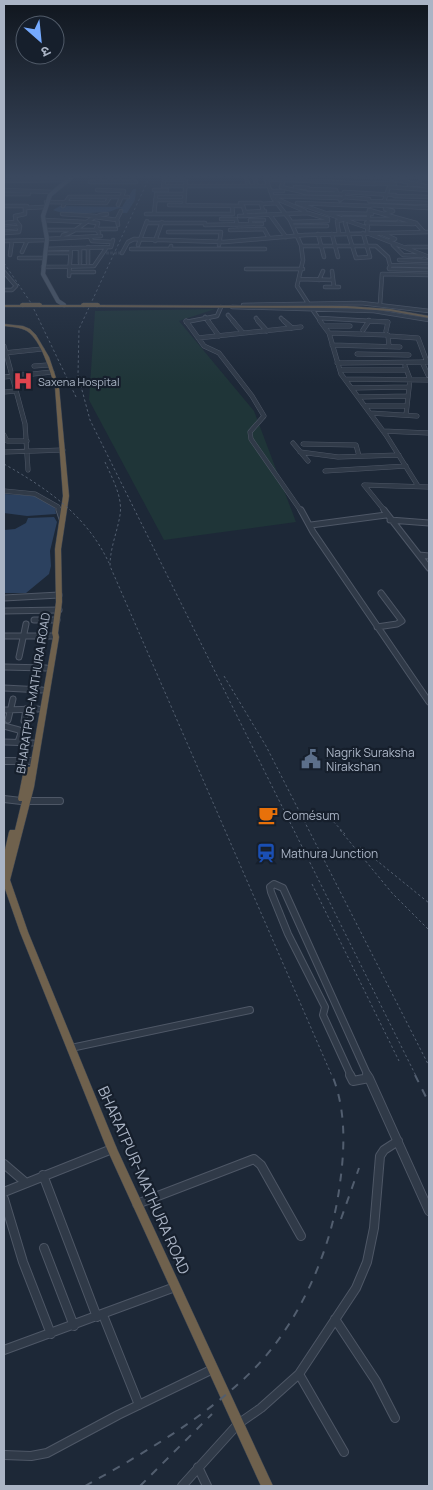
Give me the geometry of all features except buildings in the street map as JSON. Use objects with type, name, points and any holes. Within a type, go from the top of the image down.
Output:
[{"type":"highway","points":[[4,306],[353,304],[398,308],[429,314]]},
{"type":"highway","points":[[40,306],[83,306]]},
{"type":"highway","points":[[98,306],[361,308],[429,314]]},
{"type":"highway","name":"BHARATPUR-MATHURA ROAD","points":[[4,325],[31,331],[42,349],[52,372],[57,387],[66,496],[58,549],[59,595],[57,620],[38,709],[27,787],[4,875],[24,932],[112,1149],[267,1486]]},
{"type":"highway","name":"BHARATPUR-MATHURA ROAD","points":[[27,787],[30,761],[56,637],[53,634]]},
{"type":"main road","points":[[46,246],[43,267],[44,277],[58,301],[64,305]]},
{"type":"main road","points":[[52,305],[58,301]]},
{"type":"street","points":[[10,255],[11,246]]},
{"type":"street","points":[[22,252],[25,246]]},
{"type":"street","points":[[46,251],[94,246]]},
{"type":"street","points":[[99,246],[109,247]]},
{"type":"street","points":[[122,253],[126,246]]},
{"type":"street","points":[[186,250],[187,246]]},
{"type":"street","points":[[203,250],[204,246]]},
{"type":"street","points":[[218,250],[219,246]]},
{"type":"street","points":[[131,249],[154,251],[170,249],[265,250],[266,246]]},
{"type":"street","points":[[308,302],[297,288],[303,269],[302,246],[378,246],[388,257],[389,274]]},
{"type":"street","points":[[321,246],[324,257]]},
{"type":"street","points":[[335,246],[338,257]]},
{"type":"street","points":[[351,246],[355,257],[368,258],[370,257],[367,246]]},
{"type":"street","points":[[393,246],[402,255],[428,256]]},
{"type":"street","points":[[398,246],[428,256]]},
{"type":"street","points":[[88,247],[88,264]]},
{"type":"street","points":[[106,253],[109,247]]},
{"type":"street","points":[[43,267],[95,266],[98,258],[109,247]]},
{"type":"street","points":[[402,247],[429,247]]},
{"type":"street","points":[[70,248],[69,274],[94,272]]},
{"type":"street","points":[[80,248],[80,263]]},
{"type":"street","points":[[46,251],[70,253]]},
{"type":"street","points":[[19,258],[44,258]]},
{"type":"street","points":[[399,260],[429,261]]},
{"type":"street","points":[[262,261],[263,269]]},
{"type":"street","points":[[274,261],[274,269]]},
{"type":"street","points":[[287,262],[288,269]]},
{"type":"street","points":[[249,263],[248,269],[303,269]]},
{"type":"street","points":[[390,267],[429,266]]},
{"type":"street","points":[[390,267],[429,270]]},
{"type":"street","points":[[319,280],[323,271]]},
{"type":"street","points":[[332,271],[334,287]]},
{"type":"street","points":[[4,272],[16,286],[12,290],[4,290]]},
{"type":"street","points":[[380,304],[382,274],[429,275]]},
{"type":"street","points":[[299,279],[333,280]]},
{"type":"street","points":[[325,287],[339,287]]},
{"type":"street","points":[[243,305],[308,302],[380,304],[429,314]]},
{"type":"street","points":[[221,307],[219,315],[186,320],[206,348],[219,353],[252,396],[264,415],[250,432],[249,436],[429,702]]},
{"type":"street","points":[[232,307],[374,310],[429,314]]},
{"type":"street","points":[[312,309],[329,333],[337,362],[345,379],[366,406],[418,486]]},
{"type":"street","points":[[228,315],[243,333]]},
{"type":"street","points":[[205,317],[219,336]]},
{"type":"street","points":[[256,318],[267,331]]},
{"type":"street","points":[[281,318],[292,328]]},
{"type":"street","points":[[319,318],[369,320],[389,323],[386,331]]},
{"type":"street","points":[[363,330],[369,320]]},
{"type":"street","points":[[198,338],[301,326]]},
{"type":"street","points":[[324,326],[350,326]]},
{"type":"street","points":[[329,333],[357,333],[418,338],[428,372]]},
{"type":"street","points":[[357,333],[356,346],[360,362]]},
{"type":"street","points":[[386,355],[389,336]]},
{"type":"street","points":[[332,345],[400,347]]},
{"type":"street","points":[[4,346],[27,440],[28,470]]},
{"type":"street","points":[[5,353],[42,349]]},
{"type":"street","points":[[357,354],[409,356]]},
{"type":"street","points":[[337,362],[426,362]]},
{"type":"street","points":[[403,362],[410,379],[406,415]]},
{"type":"street","points":[[34,366],[48,365]]},
{"type":"street","points":[[340,370],[406,370]]},
{"type":"street","points":[[4,377],[52,372]]},
{"type":"street","points":[[345,379],[429,380]]},
{"type":"street","points":[[352,388],[408,387]]},
{"type":"street","points":[[4,392],[16,391]]},
{"type":"street","points":[[359,397],[408,396]]},
{"type":"street","points":[[366,406],[406,406]]},
{"type":"street","points":[[370,413],[417,416]]},
{"type":"street","points":[[383,431],[429,433]]},
{"type":"street","points":[[4,436],[7,441],[27,440]]},
{"type":"street","points":[[316,454],[318,439]]},
{"type":"street","points":[[293,443],[308,461]]},
{"type":"street","points":[[303,444],[356,445],[359,456]]},
{"type":"street","points":[[4,452],[63,450]]},
{"type":"street","points":[[300,452],[359,456],[399,455]]},
{"type":"street","points":[[326,471],[406,466]]},
{"type":"street","points":[[429,487],[366,484],[364,486],[429,568]]},
{"type":"street","points":[[4,486],[10,491]]},
{"type":"street","points":[[4,491],[34,494],[58,508],[62,520]]},
{"type":"street","points":[[311,525],[386,515]]},
{"type":"street","points":[[390,520],[429,523]]},
{"type":"street","points":[[419,555],[429,556]]},
{"type":"street","points":[[377,627],[397,624],[402,621],[381,592]]},
{"type":"street","points":[[4,598],[59,595]]},
{"type":"street","points":[[4,611],[58,610]]},
{"type":"street","points":[[34,620],[57,620]]},
{"type":"street","points":[[19,657],[26,624]]},
{"type":"street","points":[[4,636],[53,634]]},
{"type":"street","points":[[4,667],[46,668]]},
{"type":"street","points":[[4,688],[42,690]]},
{"type":"street","points":[[8,720],[7,710],[13,699]]},
{"type":"street","points":[[24,721],[26,709]]},
{"type":"street","points":[[7,710],[38,709]]},
{"type":"street","points":[[4,726],[19,730],[21,733],[18,742]]},
{"type":"street","points":[[4,742],[18,742],[35,738]]},
{"type":"street","points":[[4,761],[30,761]]},
{"type":"street","points":[[4,799],[60,801]]},
{"type":"street","points":[[370,1078],[353,1081],[323,1015],[325,1008],[288,934],[271,892],[270,887],[274,884],[283,888],[370,1078],[429,1210]]},
{"type":"street","points":[[71,1048],[250,1010]]},
{"type":"street","points":[[182,1486],[238,1424],[251,1417],[298,1374],[356,1288],[367,1262],[374,1228],[380,1156],[384,1150],[398,1141]]},
{"type":"street","points":[[4,1192],[25,1182],[112,1149]]},
{"type":"street","points":[[137,1204],[254,1159],[261,1165],[301,1236]]},
{"type":"street","points":[[4,1164],[25,1182]]},
{"type":"street","points":[[44,1175],[100,1316],[139,1405]]},
{"type":"street","points":[[4,1199],[23,1262],[51,1334]]},
{"type":"street","points":[[44,1248],[74,1326]]},
{"type":"street","points":[[4,1350],[74,1326],[175,1287]]},
{"type":"street","points":[[335,1319],[376,1381],[395,1418]]},
{"type":"street","points":[[4,1455],[31,1456],[47,1453],[213,1369]]},
{"type":"street","points":[[298,1374],[344,1452]]},
{"type":"street","points":[[198,1467],[206,1486]]},
{"type":"green space","points":[[215,309],[179,321],[254,411],[296,522],[164,540],[89,400],[95,311]]},
{"type":"water","points":[[4,494],[41,496],[54,503],[56,514],[27,516],[4,513]]},
{"type":"water","points":[[54,517],[57,522],[50,551],[51,566],[49,574],[26,593],[4,593],[4,530],[15,529],[26,523],[28,518]]},
{"type":"tunnel","points":[[106,253],[122,253]]},
{"type":"railway","points":[[118,246],[79,329],[78,375],[90,420],[416,1076]]},
{"type":"railway","points":[[4,263],[31,303],[77,399]]},
{"type":"railway","points":[[105,462],[116,488],[121,508],[110,566],[332,1076]]},
{"type":"railway","points":[[4,464],[36,483],[65,505],[90,531],[109,563]]},
{"type":"railway","points":[[224,676],[266,746],[429,1066]]},
{"type":"railway","points":[[330,818],[345,834]]},
{"type":"railway","points":[[340,830],[392,893],[429,930]]},
{"type":"railway","points":[[360,847],[429,903]]},
{"type":"railway","points":[[312,884],[399,1061]]},
{"type":"railway","points":[[85,1486],[173,1434],[215,1404],[253,1370],[270,1351],[299,1307],[311,1283],[330,1233],[340,1183],[343,1156],[343,1128],[340,1101],[332,1075]]},
{"type":"railway","points":[[415,1075],[429,1103]]},
{"type":"railway","points":[[341,1219],[359,1168]]},
{"type":"railway","points":[[140,1486],[212,1414]]},
{"type":"place","name":"Saxena Hospital","points":[[23,381]]},
{"type":"place","name":"Nagrik Suraksha Nirakshan","points":[[311,759]]},
{"type":"place","name":"Comésum","points":[[268,815]]},
{"type":"place","name":"Mathura Junction","points":[[266,853]]}]
